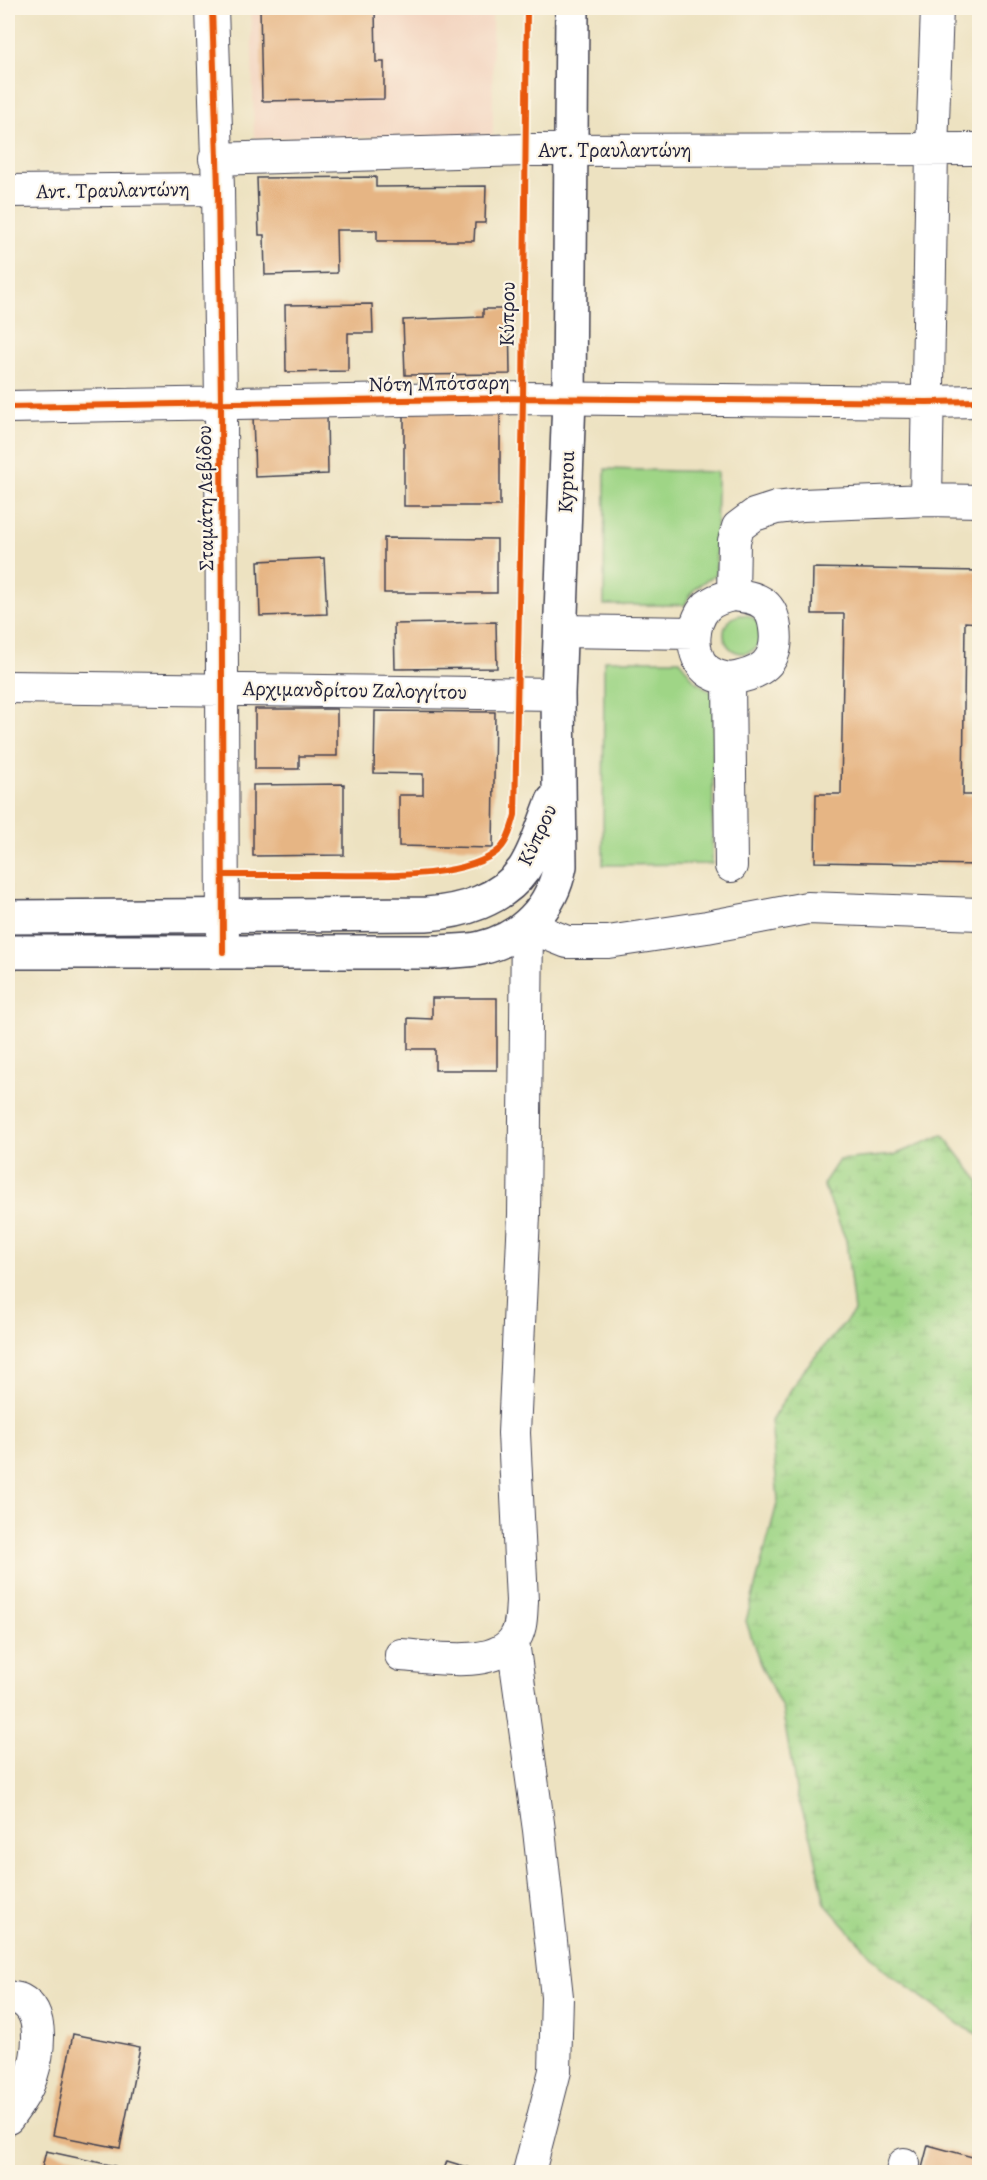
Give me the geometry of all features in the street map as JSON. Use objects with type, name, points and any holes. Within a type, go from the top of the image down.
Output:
[{"type":"main road","name":"Kyprou","points":[[518,932],[537,917],[546,905],[558,879],[560,866],[558,694],[569,399],[572,8]]},
{"type":"main road","name":"Κύπρου","points":[[8,917],[426,914],[459,910],[505,888],[524,868],[559,787]]},
{"type":"main road","points":[[8,952],[440,952],[481,948],[518,932]]},
{"type":"street","name":"Σταμάτη Λεβίδου","points":[[212,8],[221,403],[224,952]]},
{"type":"street","points":[[926,500],[932,150],[937,8]]},
{"type":"street","name":"Αντ. Τραυλαντώνη","points":[[8,191],[217,174],[572,150],[980,149]]},
{"type":"street","name":"Νότη Μπότσαρη","points":[[8,407],[569,399],[980,401]]},
{"type":"street","points":[[733,595],[734,541],[738,527],[754,515],[776,508],[802,505],[926,500],[980,501]]},
{"type":"street","points":[[733,595],[751,597],[763,603],[770,611],[776,636],[775,650],[769,661],[758,671],[748,676],[729,679],[715,675],[700,663],[696,653],[694,633],[699,617],[709,605],[733,595]]},
{"type":"street","points":[[560,631],[694,633]]},
{"type":"street","points":[[729,679],[731,866]]},
{"type":"street","name":"Αρχιμανδρίτου Ζαλογγίτου","points":[[8,687],[558,694]]},
{"type":"street","points":[[401,1655],[476,1659],[496,1654],[513,1642],[520,1627],[522,1601],[514,1433],[524,1215],[518,932],[567,942],[608,942],[807,908],[980,914]]},
{"type":"street","points":[[513,1642],[551,1931],[557,1997],[555,2071],[529,2172]]},
{"type":"street","points":[[8,1997],[22,2000],[34,2012],[39,2027],[31,2078],[22,2098],[8,2118]]},
{"type":"shaded area","points":[[251,8],[492,8],[493,135],[254,138]]},
{"type":"green space","points":[[605,469],[717,472],[716,575],[697,587],[685,605],[604,605]]},
{"type":"green space","points":[[743,615],[757,620],[762,634],[757,648],[743,653],[729,648],[724,634],[729,620]]},
{"type":"green space","points":[[604,660],[680,660],[694,680],[714,694],[712,864],[603,865]]},
{"type":"green space","points":[[943,1135],[980,1182],[979,2035],[963,2027],[883,1969],[825,1904],[812,1840],[797,1795],[782,1708],[760,1664],[746,1621],[778,1500],[771,1421],[802,1372],[854,1312],[846,1240],[823,1184],[839,1160],[894,1155]]},
{"type":"building","points":[[260,8],[375,8],[376,62],[384,62],[384,99],[262,101]]},
{"type":"building","points":[[376,177],[376,187],[486,186],[485,223],[475,223],[474,241],[377,241],[377,230],[336,230],[337,273],[265,275],[264,235],[259,235],[257,178]]},
{"type":"building","points":[[372,304],[373,333],[348,333],[348,371],[286,372],[285,305]]},
{"type":"building","points":[[483,309],[509,309],[510,374],[405,375],[403,320],[483,317]]},
{"type":"building","points":[[404,409],[500,409],[500,506],[404,506]]},
{"type":"building","points":[[327,413],[328,474],[255,477],[253,415]]},
{"type":"building","points":[[384,538],[497,539],[497,593],[384,593]]},
{"type":"building","points":[[324,558],[327,614],[260,616],[258,561]]},
{"type":"building","points":[[813,568],[980,571],[980,623],[965,622],[963,795],[980,795],[980,865],[815,862],[816,794],[841,794],[844,614],[812,614]]},
{"type":"building","points":[[496,622],[497,668],[395,669],[394,624]]},
{"type":"building","points":[[255,709],[337,709],[337,756],[299,756],[299,769],[255,769]]},
{"type":"building","points":[[375,711],[495,712],[493,848],[399,846],[399,795],[423,795],[423,774],[374,773]]},
{"type":"building","points":[[344,784],[344,855],[253,856],[253,785]]},
{"type":"building","points":[[432,998],[497,998],[497,1070],[435,1070],[435,1049],[408,1049],[408,1018],[432,1019]]},
{"type":"building","points":[[73,2034],[140,2047],[120,2148],[53,2135]]},
{"type":"building","points":[[928,2145],[980,2159],[980,2172],[921,2172]]},
{"type":"building","points":[[46,2151],[115,2166],[113,2172],[41,2172]]},
{"type":"building","points":[[447,2161],[483,2172],[443,2172]]},
{"type":"cycle path","points":[[212,8],[218,189],[221,403],[223,952]]},
{"type":"cycle path","points":[[224,875],[392,875],[442,871],[465,867],[484,859],[500,849],[511,828],[515,815],[527,8]]},
{"type":"cycle path","points":[[8,407],[523,398],[980,401]]}]
